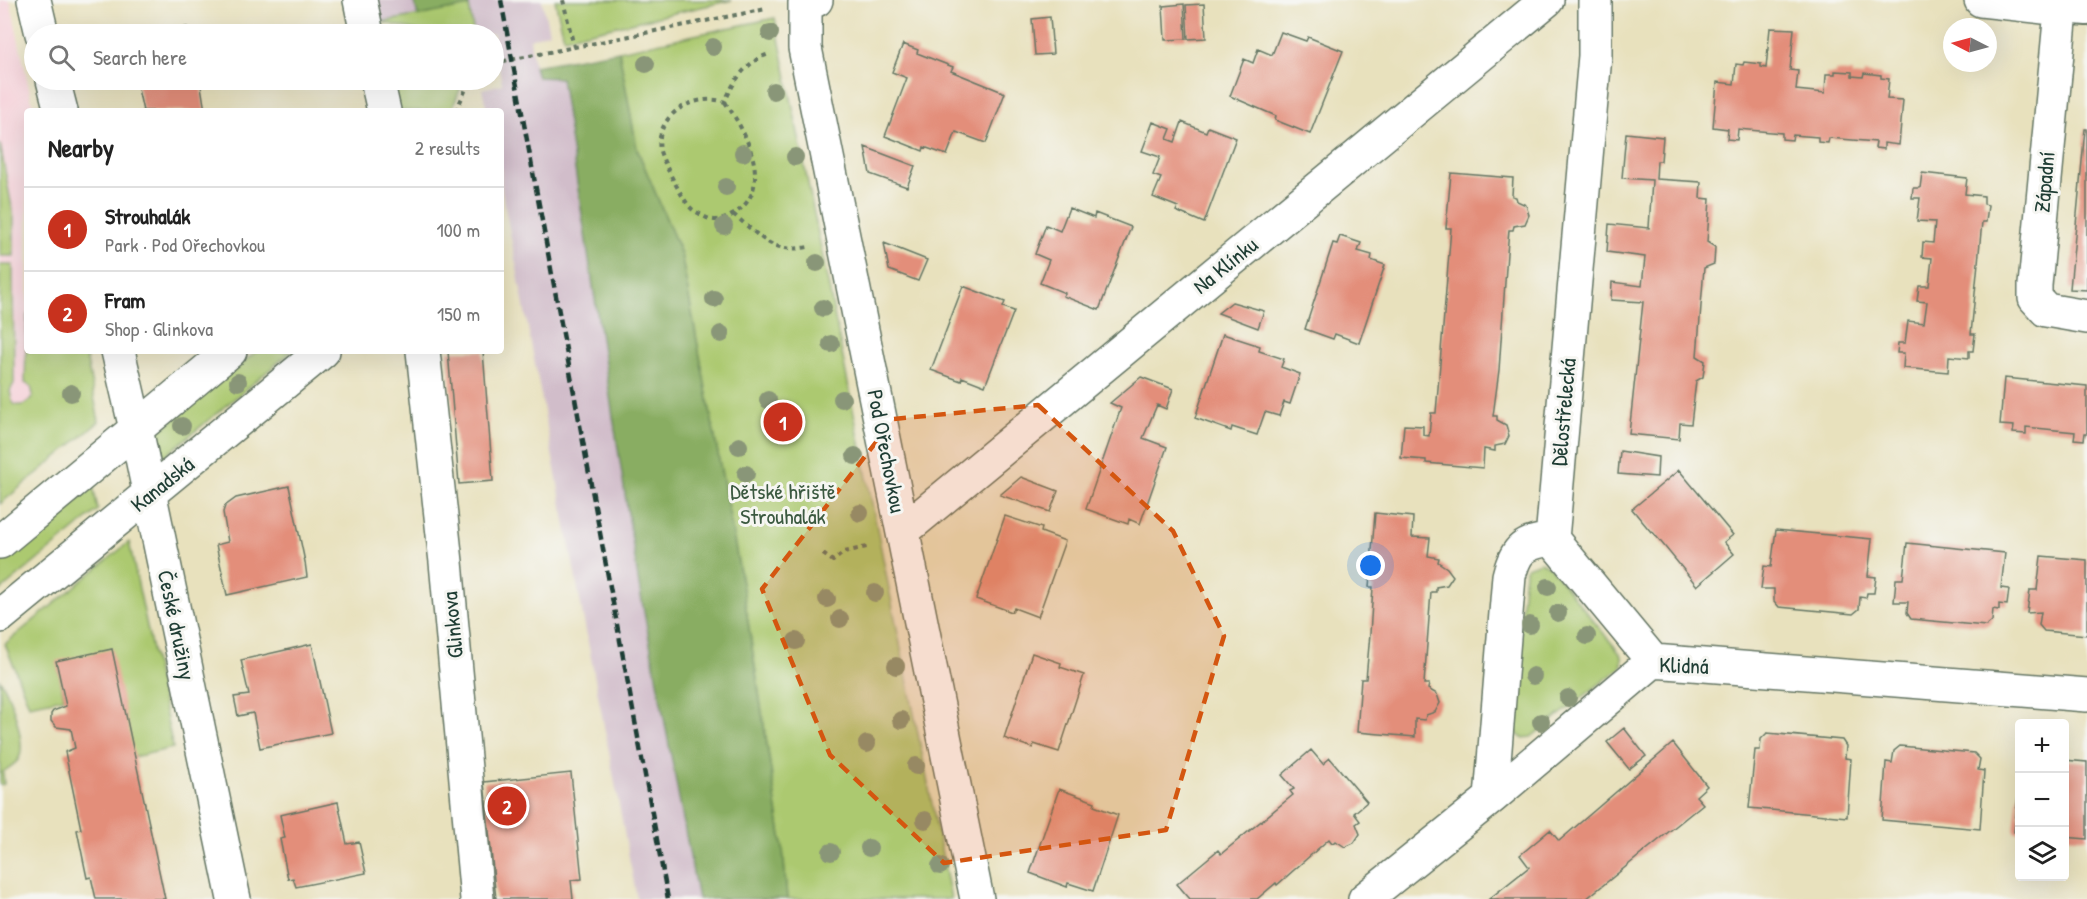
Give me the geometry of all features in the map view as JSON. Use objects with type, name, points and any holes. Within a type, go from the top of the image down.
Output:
[{"type":"street","points":[[34,0],[40,24]]},
{"type":"street","points":[[360,0],[365,24]]},
{"type":"street","name":"Na Klínku","points":[[903,531],[1547,0]]},
{"type":"street","name":"Dělostřelecká","points":[[1552,539],[1595,56],[1595,0]]},
{"type":"street","points":[[1982,0],[2070,7]]},
{"type":"street","name":"Pod Ořechovkou","points":[[810,1],[805,48],[976,899]]},
{"type":"street","name":"Západní","points":[[2070,7],[2039,239],[2035,298],[2046,310],[2087,317]]},
{"type":"street","points":[[56,90],[60,108]]},
{"type":"street","points":[[379,90],[383,108]]},
{"type":"street","name":"České družiny","points":[[119,354],[234,899]]},
{"type":"street","points":[[0,542],[226,354]]},
{"type":"street","name":"Kanadská","points":[[0,616],[319,354]]},
{"type":"street","name":"Glinkova","points":[[423,354],[446,562],[477,899]]},
{"type":"street","points":[[1491,798],[1508,588],[1515,556],[1522,548],[1535,542],[1552,539],[1653,661]]},
{"type":"street","name":"Klidná","points":[[1365,899],[1491,798],[1653,661],[2087,695]]},
{"type":"path","points":[[563,0],[574,47]]},
{"type":"path","points":[[504,61],[759,11]]},
{"type":"path","points":[[725,102],[735,82],[749,64],[778,52]]},
{"type":"path","points":[[457,108],[465,90]]},
{"type":"path","points":[[693,101],[725,102],[747,137],[755,173],[752,191],[741,209],[726,218],[711,220],[690,207],[660,152],[663,127],[678,108],[693,101]]},
{"type":"path","points":[[733,214],[775,247],[787,249],[810,246]]},
{"type":"path","points":[[823,554],[833,561],[844,552],[872,545]]},
{"type":"highlighted area","points":[[1038,405],[1173,531],[1224,636],[1166,830],[944,863],[830,755],[762,589],[894,419]]},
{"type":"shaded area","points":[[0,0],[10,0],[24,65],[24,90],[29,90],[33,108],[24,108],[24,354],[86,354],[99,422],[0,504]]},
{"type":"shaded area","points":[[376,0],[414,0],[418,16],[382,22]]},
{"type":"shaded area","points":[[468,0],[542,0],[549,32],[530,39],[534,66],[537,77],[561,78],[639,585],[698,899],[637,899],[504,202],[504,108],[486,108],[482,90],[504,90],[504,24],[472,24]]},
{"type":"green space","points":[[414,0],[468,0],[469,6],[418,16]]},
{"type":"green space","points":[[555,0],[732,0],[564,38]]},
{"type":"green space","points":[[469,6],[472,24],[390,24],[382,22]]},
{"type":"green space","name":"Dětské hřiště Strouhalák","points":[[775,18],[951,899],[787,899],[783,849],[743,589],[681,254],[637,149],[619,51]]},
{"type":"green space","points":[[619,51],[637,149],[681,254],[743,589],[783,849],[787,899],[698,899],[639,585],[561,78],[537,77],[534,66]]},
{"type":"green space","points":[[387,90],[460,90],[452,108],[390,108]]},
{"type":"green space","points":[[0,144],[14,218],[14,256],[0,256]]},
{"type":"green space","points":[[0,265],[13,265],[14,383],[10,391],[12,401],[15,405],[24,405],[33,395],[31,386],[25,383],[26,354],[86,354],[99,422],[0,504]]},
{"type":"green space","points":[[253,354],[288,354],[165,456],[158,457],[153,436]]},
{"type":"green space","points":[[93,486],[98,510],[0,591],[0,563]]},
{"type":"green space","points":[[129,542],[173,748],[134,757],[57,661],[64,698],[29,705],[5,644]]},
{"type":"green space","points":[[1540,562],[1550,567],[1622,656],[1622,664],[1620,668],[1531,737],[1522,738],[1514,731],[1511,720],[1525,572],[1527,567]]},
{"type":"green space","points":[[0,680],[13,707],[21,753],[18,760],[3,772],[4,784],[0,785]]},
{"type":"building","points":[[1184,4],[1186,39],[1165,40],[1163,6]]},
{"type":"building","points":[[1204,4],[1206,38],[1188,39],[1186,5]]},
{"type":"building","points":[[1050,17],[1053,54],[1035,55],[1032,19]]},
{"type":"building","points":[[1770,28],[1794,29],[1790,70],[1798,71],[1796,90],[1825,93],[1826,74],[1835,74],[1835,71],[1852,72],[1852,76],[1863,77],[1864,73],[1881,75],[1881,78],[1889,79],[1887,99],[1903,100],[1899,145],[1884,143],[1884,149],[1875,148],[1876,142],[1829,138],[1828,143],[1818,142],[1818,137],[1793,135],[1792,140],[1782,139],[1782,133],[1738,129],[1737,140],[1727,139],[1728,129],[1713,127],[1717,82],[1734,84],[1736,64],[1743,65],[1744,62],[1761,64],[1761,67],[1766,68]]},
{"type":"building","points":[[1281,32],[1306,41],[1308,37],[1343,51],[1310,134],[1275,120],[1276,116],[1230,96],[1244,59],[1253,63],[1258,49],[1272,55]]},
{"type":"building","points":[[903,44],[918,50],[917,53],[953,67],[951,71],[1005,93],[986,143],[956,132],[947,155],[924,147],[923,151],[885,136],[907,78],[892,72]]},
{"type":"building","points":[[138,90],[202,90],[205,108],[142,108]]},
{"type":"building","points":[[1153,122],[1171,129],[1167,139],[1175,142],[1182,122],[1206,132],[1208,127],[1236,138],[1204,223],[1176,211],[1178,207],[1153,197],[1161,178],[1153,175],[1160,157],[1142,151]]},
{"type":"building","points":[[2085,129],[2087,129],[2087,290],[2070,289]]},
{"type":"building","points":[[1626,133],[1663,137],[1661,161],[1657,161],[1656,179],[1701,182],[1700,198],[1710,199],[1707,242],[1715,247],[1714,264],[1704,268],[1697,356],[1705,361],[1703,377],[1696,381],[1691,424],[1680,423],[1679,439],[1629,434],[1643,302],[1611,300],[1612,282],[1642,286],[1645,257],[1607,252],[1609,224],[1649,228],[1652,180],[1622,178]]},
{"type":"building","points":[[865,147],[915,166],[907,187],[870,174]]},
{"type":"building","points":[[1451,173],[1513,178],[1512,196],[1526,205],[1529,215],[1525,224],[1514,226],[1513,230],[1509,230],[1499,370],[1493,416],[1497,416],[1497,420],[1506,425],[1509,436],[1505,444],[1495,446],[1495,451],[1484,449],[1483,468],[1426,463],[1426,460],[1401,458],[1404,425],[1423,426],[1423,435],[1429,436],[1431,413],[1436,413],[1451,228],[1446,228]]},
{"type":"building","points":[[1922,173],[1967,178],[1965,194],[1984,196],[1984,204],[1988,205],[1986,222],[1982,222],[1971,334],[1975,334],[1973,351],[1969,351],[1969,358],[1949,356],[1948,372],[1903,368],[1904,353],[1897,353],[1898,343],[1905,343],[1908,321],[1924,323],[1927,302],[1917,301],[1919,286],[1929,286],[1932,258],[1922,257],[1923,242],[1933,243],[1935,222],[1917,221],[1920,198],[1912,198],[1913,188],[1920,188]]},
{"type":"building","points":[[1069,208],[1094,218],[1095,213],[1131,227],[1099,310],[1063,296],[1065,293],[1040,283],[1049,260],[1035,254],[1046,225],[1060,231]]},
{"type":"building","points":[[1340,236],[1361,243],[1358,251],[1372,255],[1371,260],[1385,265],[1359,343],[1335,334],[1333,339],[1305,329],[1333,243],[1337,244]]},
{"type":"building","points":[[884,243],[927,260],[918,281],[889,270]]},
{"type":"building","points":[[963,286],[1005,302],[1003,307],[1014,311],[985,386],[962,377],[961,381],[931,370]]},
{"type":"building","points":[[1232,302],[1264,311],[1258,328],[1218,313]]},
{"type":"building","points":[[1223,334],[1260,346],[1259,351],[1284,359],[1281,367],[1300,374],[1290,404],[1284,402],[1279,416],[1265,412],[1257,435],[1232,427],[1231,431],[1195,418]]},
{"type":"building","points":[[448,354],[483,354],[493,481],[459,484]]},
{"type":"building","points":[[1141,377],[1173,389],[1166,409],[1157,405],[1143,438],[1167,447],[1140,524],[1129,519],[1128,524],[1086,509],[1121,408],[1110,403]]},
{"type":"building","points":[[2004,378],[2087,386],[2087,433],[2085,433],[2084,440],[2074,439],[2075,432],[2026,427],[2026,434],[2013,433],[2014,426],[2000,425]]},
{"type":"building","points":[[1620,451],[1658,457],[1657,477],[1618,474]]},
{"type":"building","points":[[1679,470],[1733,535],[1724,542],[1734,554],[1697,586],[1632,509]]},
{"type":"building","points":[[1021,477],[1058,491],[1050,512],[1000,495]]},
{"type":"building","points":[[289,486],[307,577],[227,595],[216,545],[228,542],[223,512],[225,506],[236,498]]},
{"type":"building","points":[[1375,513],[1413,517],[1412,537],[1430,538],[1428,556],[1439,558],[1438,562],[1453,576],[1447,585],[1436,587],[1436,592],[1431,592],[1424,684],[1429,684],[1428,689],[1437,694],[1440,703],[1435,712],[1426,715],[1425,720],[1415,719],[1415,737],[1357,732],[1361,679],[1366,679],[1370,634],[1373,587],[1369,587]]},
{"type":"building","points":[[1005,516],[1042,528],[1041,532],[1065,541],[1038,617],[1014,608],[1012,612],[976,599]]},
{"type":"building","points":[[1776,530],[1872,539],[1868,576],[1876,577],[1874,593],[1867,593],[1866,598],[1860,597],[1859,609],[1853,614],[1779,607],[1774,601],[1774,589],[1761,589],[1764,566],[1771,567]]},
{"type":"building","points":[[1907,543],[2005,553],[2001,588],[2009,589],[2007,605],[1999,604],[1999,610],[1993,609],[1992,621],[1986,626],[1911,619],[1907,613],[1908,602],[1894,602],[1896,579],[1903,579]]},
{"type":"building","points":[[2041,556],[2087,560],[2087,635],[2044,631],[2039,625],[2041,612],[2027,613],[2030,590],[2037,590]]},
{"type":"building","points":[[312,644],[331,733],[260,748],[253,713],[238,716],[234,697],[249,695],[241,660]]},
{"type":"building","points":[[112,649],[165,899],[96,899],[91,877],[87,878],[77,830],[81,829],[65,752],[75,748],[71,729],[56,727],[51,721],[53,711],[66,706],[56,661]]},
{"type":"building","points":[[1032,653],[1061,663],[1060,667],[1084,675],[1059,752],[1034,744],[1033,748],[1004,738]]},
{"type":"building","points":[[1624,728],[1646,756],[1629,769],[1607,742]]},
{"type":"building","points":[[1767,733],[1842,740],[1846,746],[1845,758],[1851,759],[1847,817],[1749,808],[1755,750],[1760,750],[1761,739]]},
{"type":"building","points":[[1673,743],[1707,786],[1696,796],[1703,804],[1586,899],[1489,899],[1529,867],[1520,855],[1550,830],[1559,841]]},
{"type":"building","points":[[1900,746],[1974,753],[1980,759],[1978,770],[1984,771],[1980,829],[1882,820],[1886,762],[1892,763],[1894,751]]},
{"type":"building","points":[[1311,750],[1323,764],[1330,758],[1367,802],[1354,813],[1360,821],[1356,824],[1360,834],[1354,843],[1345,847],[1336,841],[1332,843],[1329,839],[1277,885],[1276,883],[1257,899],[1190,899],[1177,884],[1218,850],[1221,854],[1293,795],[1290,791],[1294,789],[1282,775]]},
{"type":"building","points":[[2069,760],[2087,762],[2087,839],[2069,837]]},
{"type":"building","points":[[571,773],[582,879],[571,880],[573,899],[496,899],[484,782]]},
{"type":"building","points":[[1059,789],[1095,802],[1094,806],[1118,815],[1093,891],[1068,883],[1067,887],[1030,873]]},
{"type":"building","points":[[338,802],[347,844],[359,842],[366,873],[296,887],[293,878],[288,879],[280,839],[285,838],[280,815]]},
{"type":"railway","points":[[501,0],[668,899]]},
{"type":"place","name":"Strouhalák","points":[[783,422]]},
{"type":"place","name":"Fram","points":[[507,806]]}]
